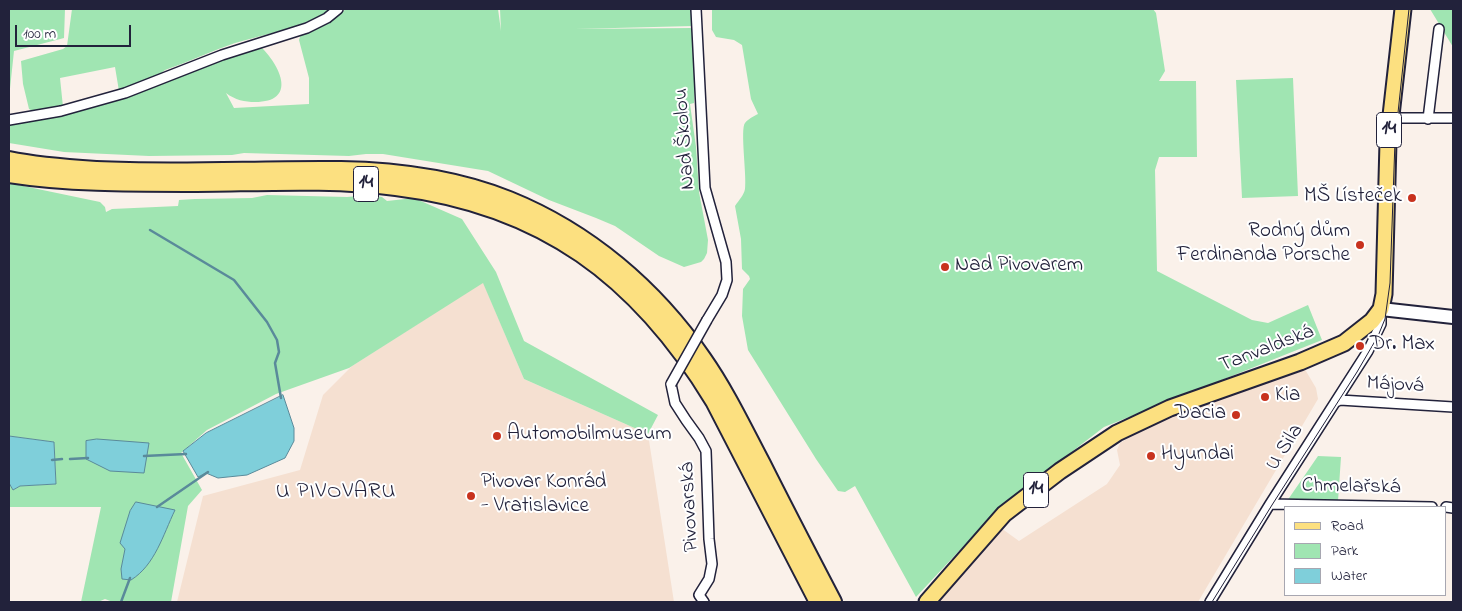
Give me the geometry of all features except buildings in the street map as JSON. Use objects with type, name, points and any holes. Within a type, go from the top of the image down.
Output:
[{"type":"highway","name":"14","points":[[9,160],[38,166],[136,172],[274,170],[378,172],[431,178],[466,187],[508,199],[541,215],[579,237],[609,258],[658,302],[678,337],[700,365],[745,432],[833,602]]},
{"type":"highway","name":"14","points":[[9,174],[84,182],[343,183],[394,186],[468,200],[517,217],[572,247],[606,271],[659,323],[678,337]]},
{"type":"highway","name":"14","points":[[700,365],[714,401],[818,602]]},
{"type":"main road","name":"14","points":[[1381,309],[1384,294],[1386,171],[1403,9]]},
{"type":"main road","name":"Tanvaldská","points":[[927,602],[1004,514],[1060,471],[1117,433],[1170,408],[1300,362],[1344,343],[1364,329],[1381,309]]},
{"type":"street","points":[[9,120],[61,111],[125,93],[222,55],[307,28],[327,18],[338,9]]},
{"type":"street","name":"Nad Školou","points":[[671,384],[722,295],[727,280],[726,262],[705,188],[696,9]]},
{"type":"street","points":[[1428,119],[1439,29]]},
{"type":"street","points":[[1391,118],[1453,118]]},
{"type":"street","points":[[1381,309],[1453,317]]},
{"type":"street","name":"U Sila","points":[[1210,602],[1368,351],[1381,324],[1381,309]]},
{"type":"street","name":"Pivovarská","points":[[671,384],[675,403],[700,438],[706,451],[709,538],[712,564],[709,579],[700,595],[704,602]]},
{"type":"street","name":"Májová","points":[[1336,402],[1340,400],[1453,407]]},
{"type":"street","name":"Chmelařská","points":[[1270,504],[1378,506]]},
{"type":"shaded area","points":[[483,282],[524,379],[648,434],[674,602],[177,602],[203,496],[300,470],[323,395],[352,366]]},
{"type":"shaded area","points":[[1303,366],[1316,388],[1318,399],[1198,602],[936,602],[1001,528],[1019,541],[1107,484],[1120,465],[1117,450],[1120,443],[1159,419]]},
{"type":"green space","points":[[9,9],[65,9],[64,38],[14,51],[9,98]]},
{"type":"green space","points":[[72,9],[330,9],[322,15],[299,25],[226,46],[165,70],[149,80],[119,91],[115,67],[60,78],[63,107],[35,112],[29,109],[23,84],[21,61],[63,49],[67,46]]},
{"type":"green space","points":[[346,9],[498,9],[501,31],[500,9],[693,9],[693,26],[575,29],[692,28],[696,64],[694,103],[690,104],[696,147],[699,192],[708,240],[707,253],[704,259],[701,262],[684,267],[659,256],[615,226],[549,200],[488,171],[383,154],[349,156],[244,153],[232,155],[149,156],[64,152],[9,143],[9,123],[42,119],[94,107],[217,61],[262,48],[275,64],[279,73],[281,90],[276,96],[268,100],[255,102],[240,100],[226,93],[234,108],[309,104],[309,78],[299,40],[301,34],[329,22]]},
{"type":"green space","points":[[712,9],[1153,9],[1156,13],[1165,71],[1159,81],[1196,81],[1197,157],[1159,157],[1155,170],[1157,271],[1252,320],[1268,323],[1308,305],[1322,340],[1104,427],[1000,507],[916,597],[855,486],[845,492],[838,491],[748,350],[742,316],[743,289],[750,279],[742,269],[741,239],[735,206],[745,189],[743,143],[745,123],[758,114],[751,99],[742,45],[734,40],[716,37],[712,30]]},
{"type":"green space","points":[[1430,9],[1453,9],[1453,47]]},
{"type":"green space","points":[[1293,78],[1298,196],[1242,198],[1236,80]]},
{"type":"green space","points":[[9,183],[100,202],[105,207],[106,212],[112,209],[178,206],[179,200],[252,198],[267,195],[347,197],[370,195],[382,197],[387,201],[414,198],[462,219],[496,272],[524,341],[658,415],[648,434],[524,379],[483,283],[349,368],[276,394],[207,430],[181,453],[202,490],[188,506],[171,602],[113,602],[105,599],[98,602],[81,602],[101,507],[9,507],[9,483],[13,490],[20,486],[56,484],[54,442],[9,436]]},
{"type":"green space","points":[[1318,456],[1341,457],[1338,501],[1287,501]]},
{"type":"water","points":[[283,395],[294,428],[294,441],[285,458],[247,475],[218,478],[206,473],[198,477],[183,451],[206,433]]},
{"type":"water","points":[[9,436],[54,442],[56,484],[20,486],[13,490],[9,483]]},
{"type":"water","points":[[97,439],[149,443],[144,473],[110,471],[86,459],[86,441]]},
{"type":"water","points":[[136,502],[175,510],[158,549],[146,566],[131,580],[122,579],[121,569],[125,549],[120,543],[130,511]]},
{"type":"waterway","points":[[150,230],[234,280],[267,322],[277,340],[279,352],[275,363],[281,398]]},
{"type":"waterway","points":[[144,456],[186,454]]},
{"type":"waterway","points":[[70,459],[88,458]]},
{"type":"waterway","points":[[52,460],[62,459]]},
{"type":"waterway","points":[[157,507],[208,472]]},
{"type":"waterway","points":[[121,602],[130,578]]},
{"type":"tram line","points":[[1212,602],[1357,372],[1378,336],[1385,319],[1390,283],[1395,141],[1409,9]]},
{"type":"place","name":"MŠ Lísteček","points":[[1412,198]]},
{"type":"place","name":"Rodný dům Ferdinanda Porsche","points":[[1360,245]]},
{"type":"place","name":"Nad Pivovarem","points":[[945,267]]},
{"type":"place","name":"Dr. Max","points":[[1360,346]]},
{"type":"place","name":"Kia","points":[[1265,397]]},
{"type":"place","name":"Dacia","points":[[1236,415]]},
{"type":"place","name":"Automobilmuseum","points":[[497,436]]},
{"type":"place","name":"Hyundai","points":[[1151,456]]},
{"type":"place","name":"Pivovar Konrád - Vratislavice","points":[[471,496]]},
{"type":"district","name":"U PIVOVARU","points":[[336,493]]}]
